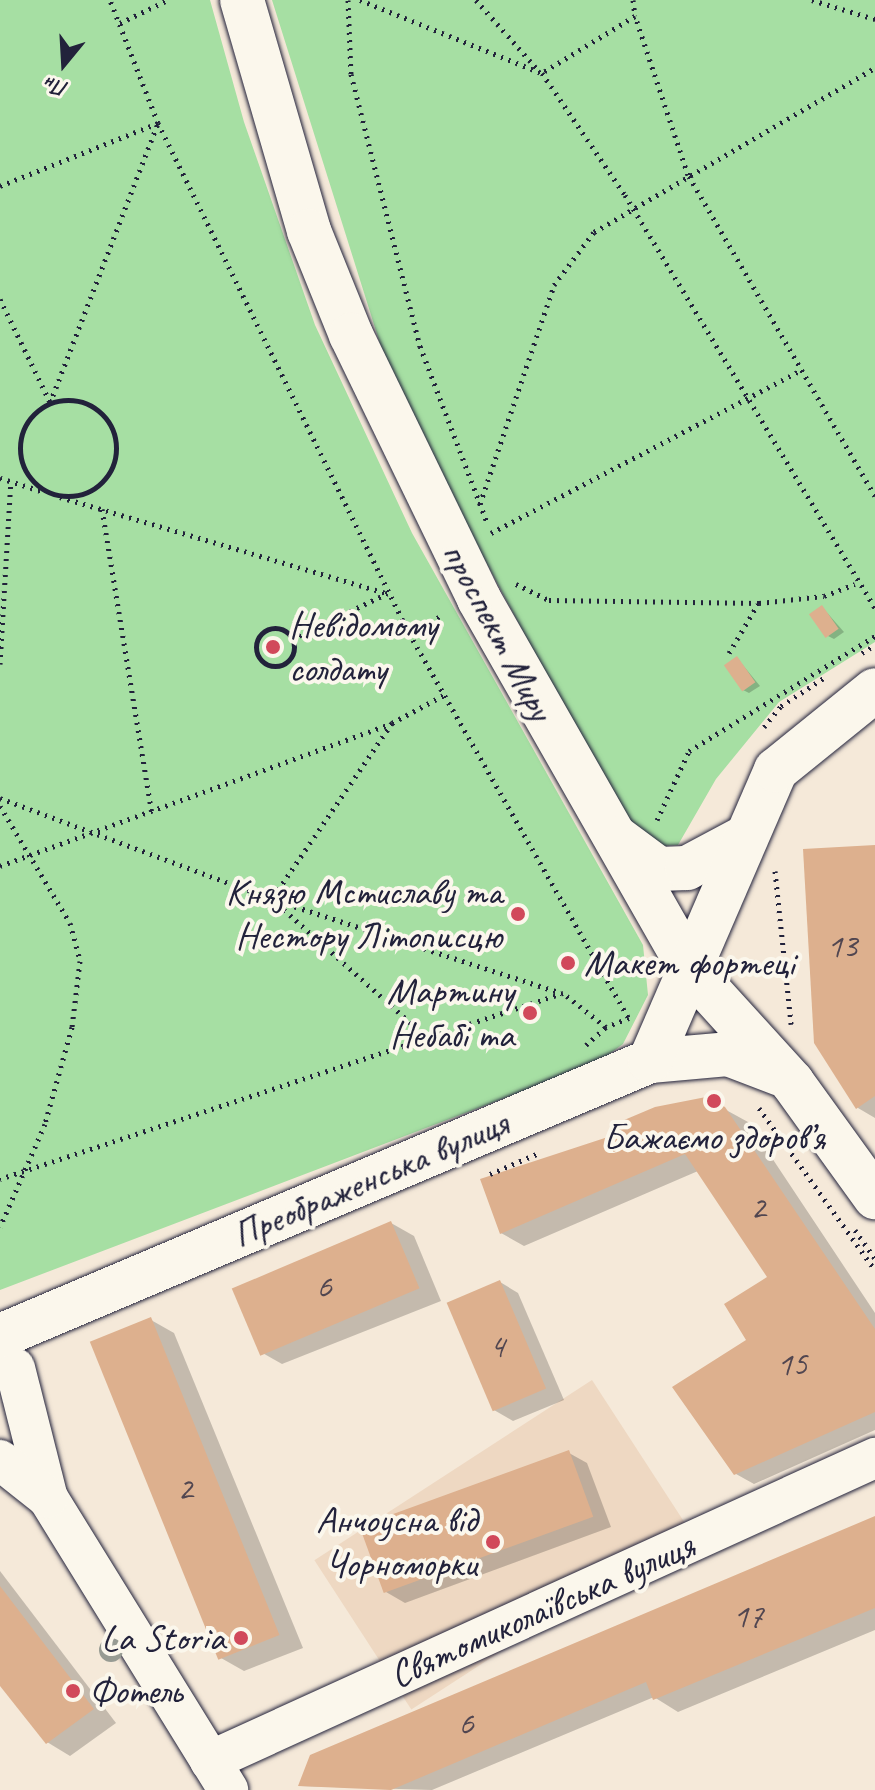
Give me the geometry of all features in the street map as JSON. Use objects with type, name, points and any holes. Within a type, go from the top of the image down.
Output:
[{"type":"main road","name":"проспект Миру","points":[[242,0],[272,120],[351,335],[479,599],[601,822],[766,1091],[875,1197]]},
{"type":"main road","points":[[650,1061],[692,972],[759,850],[776,770],[875,690]]},
{"type":"main road","points":[[601,822],[637,860],[659,869],[687,868],[759,850]]},
{"type":"main road","name":"Преображенська вулиця","points":[[8,1352],[650,1061],[728,1054],[766,1091]]},
{"type":"street","points":[[8,1352],[48,1498],[219,1776]]},
{"type":"street","name":"Святомиколаївська вулиця","points":[[219,1776],[875,1458]]},
{"type":"street","points":[[0,1460],[48,1498]]},
{"type":"path","points":[[0,798],[101,832],[272,899],[563,993],[606,1027],[629,1018],[388,593],[158,123],[110,0]]},
{"type":"path","points":[[120,23],[168,0]]},
{"type":"path","points":[[348,0],[351,74],[416,331],[491,533],[801,370]]},
{"type":"path","points":[[360,0],[542,73]]},
{"type":"path","points":[[476,0],[542,73],[631,205],[855,584],[875,608]]},
{"type":"path","points":[[633,0],[635,16],[688,175],[875,496]]},
{"type":"path","points":[[812,0],[875,19]]},
{"type":"path","points":[[542,73],[635,16]]},
{"type":"path","points":[[480,504],[554,285],[594,232],[631,205],[875,68]]},
{"type":"path","points":[[0,186],[158,123]]},
{"type":"path","points":[[45,492],[23,469],[20,438],[50,403],[158,123]]},
{"type":"path","points":[[0,299],[50,403]]},
{"type":"path","points":[[50,403],[97,409],[116,444],[104,481],[60,497]]},
{"type":"path","points":[[0,478],[388,593]]},
{"type":"path","points":[[0,664],[11,481]]},
{"type":"path","points":[[102,509],[152,813]]},
{"type":"path","points":[[516,584],[549,600],[759,603],[824,596],[855,584]]},
{"type":"path","points":[[292,639],[388,593]]},
{"type":"path","points":[[729,653],[759,603]]},
{"type":"path","points":[[409,633],[443,615]]},
{"type":"path","points":[[267,629],[282,629],[292,639],[292,654],[281,665],[257,653],[267,629]]},
{"type":"path","points":[[651,835],[689,751],[875,636]]},
{"type":"path","points":[[755,738],[781,706],[875,645]]},
{"type":"path","points":[[0,866],[101,832],[392,723],[444,695]]},
{"type":"path","points":[[272,899],[392,723]]},
{"type":"path","points":[[0,806],[28,858],[70,923],[80,961],[72,1027],[30,1166],[0,1227]]},
{"type":"path","points":[[759,850],[792,1033]]},
{"type":"path","points":[[272,899],[425,1037]]},
{"type":"path","points":[[0,1179],[30,1166],[563,993]]},
{"type":"path","points":[[766,1091],[875,1259]]},
{"type":"path","points":[[766,1091],[875,1270]]},
{"type":"path","points":[[505,1155],[534,1143]]},
{"type":"shaded area","points":[[592,1380],[689,1529],[411,1710],[314,1560]]},
{"type":"green space","points":[[0,0],[210,0],[244,122],[315,325],[412,533],[643,945],[648,995],[623,1044],[597,1063],[0,1290]]},
{"type":"green space","points":[[272,0],[875,0],[875,642],[779,702],[716,779],[678,845],[646,847],[598,773],[459,511],[382,350]]},
{"type":"building","points":[[822,605],[839,629],[826,638],[809,614]]},
{"type":"building","points":[[737,656],[755,682],[742,691],[724,665]]},
{"type":"building","points":[[875,845],[875,1096],[856,1109],[814,1043],[803,849]]},
{"type":"building","points":[[706,1097],[725,1107],[875,1329],[875,1412],[734,1475],[672,1387],[746,1340],[724,1304],[767,1277],[685,1154],[500,1234],[480,1179],[614,1135],[610,1126],[655,1107]]},
{"type":"building","points":[[391,1221],[420,1288],[260,1356],[232,1289]]},
{"type":"building","points":[[500,1280],[546,1389],[493,1411],[447,1303]]},
{"type":"building","points":[[151,1317],[279,1635],[218,1660],[90,1342]]},
{"type":"building","points":[[569,1450],[593,1517],[384,1593],[359,1526]]},
{"type":"building","points":[[875,1516],[875,1608],[653,1700],[646,1682],[391,1790],[298,1786],[310,1755]]},
{"type":"building","points":[[0,1586],[94,1709],[46,1744],[0,1686]]},
{"type":"place","name":"Невідомому солдату","points":[[273,647]]},
{"type":"place","name":"Князю Мстиславу та Нестору Літописцю","points":[[518,914]]},
{"type":"place","name":"Макет фортеці","points":[[568,963]]},
{"type":"place","name":"Мартину Небабі та","points":[[530,1013]]},
{"type":"place","name":"Бажаємо здоров’я","points":[[714,1101]]},
{"type":"place","name":"Анчоусна від Чорноморки","points":[[493,1542]]},
{"type":"place","name":"La Storia","points":[[241,1638]]},
{"type":"place","name":"Фотель","points":[[73,1691]]}]
